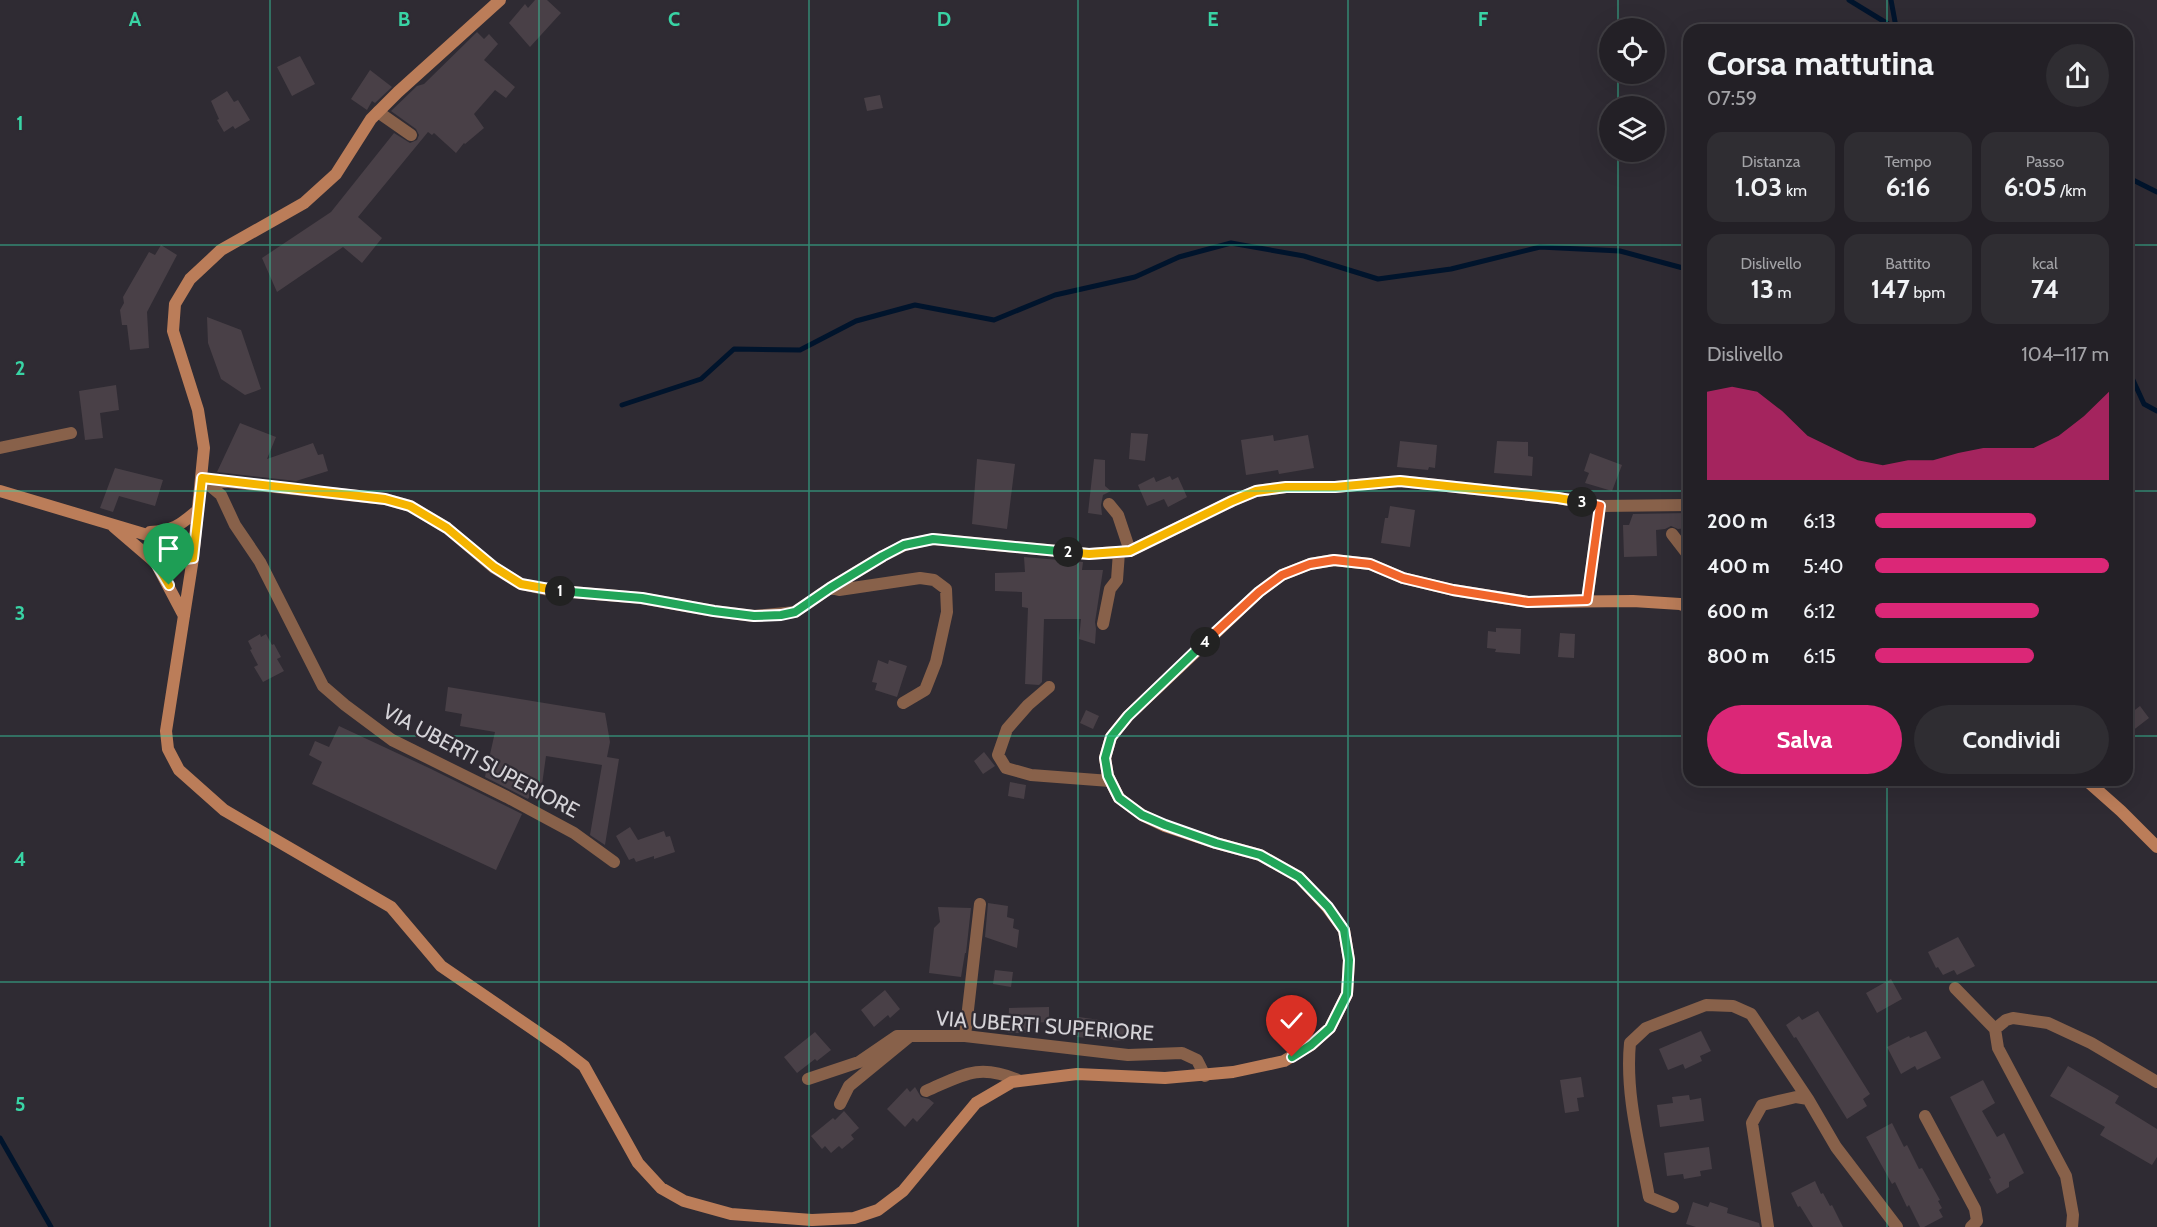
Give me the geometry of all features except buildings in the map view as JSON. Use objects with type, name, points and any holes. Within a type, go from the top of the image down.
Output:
[{"type":"main road","name":"VIA UBERTI SUPERIORE","points":[[500,0],[378,112],[336,174],[304,203],[221,250],[190,279],[175,304],[174,331],[198,410],[204,448],[193,558],[166,731],[168,749],[179,770],[224,810],[391,907],[441,966],[584,1066],[638,1163],[661,1188],[684,1201],[731,1214],[812,1220],[854,1218],[878,1209],[903,1191],[976,1102],[1018,1080],[1077,1074],[1165,1078],[1205,1076],[1284,1061],[1311,1045],[1330,1028],[1347,994],[1349,960],[1344,930],[1328,907],[1299,877],[1260,855],[1216,843],[1142,815],[1119,798],[1110,782]]},
{"type":"main road","points":[[0,491],[164,540],[193,558]]},
{"type":"main road","points":[[111,524],[145,532],[168,531],[180,525],[198,510]]},
{"type":"main road","points":[[111,524],[156,563],[184,616]]},
{"type":"main road","points":[[156,563],[193,558]]},
{"type":"main road","points":[[1110,782],[1106,768],[1107,745],[1128,716],[1259,592],[1282,575],[1310,564],[1334,560],[1370,564],[1403,578],[1453,590],[1528,602],[1587,600],[1668,603],[1683,606]]},
{"type":"main road","points":[[2093,786],[2157,847]]},
{"type":"street","points":[[378,112],[411,135]]},
{"type":"street","points":[[0,448],[71,433]]},
{"type":"street","points":[[202,478],[385,499],[410,506],[447,528],[494,567],[521,584],[548,590],[642,598],[754,616],[795,612],[830,588],[897,549],[933,539],[1089,554],[1124,551],[1256,491],[1286,487],[1335,487],[1400,481],[1558,498],[1600,506],[1683,505]]},
{"type":"street","name":"VIA UBERTI SUPERIORE","points":[[202,478],[221,495],[235,525],[260,562],[323,686],[392,740],[574,832],[614,862]]},
{"type":"street","points":[[1103,624],[1110,589],[1117,580],[1124,551],[1118,515],[1109,504]]},
{"type":"street","points":[[1587,600],[1600,506]]},
{"type":"street","points":[[1672,534],[1683,548]]},
{"type":"street","points":[[830,588],[839,590],[920,578],[934,580],[946,589],[947,612],[933,671],[925,690],[903,703]]},
{"type":"street","points":[[1049,687],[1007,729],[998,755],[1006,768],[1031,774],[1110,782]]},
{"type":"street","points":[[965,1036],[980,904]]},
{"type":"street","points":[[1955,988],[1995,1029],[1998,1048],[2066,1176],[2073,1215],[2072,1227]]},
{"type":"street","points":[[1673,1207],[1649,1197],[1631,1094],[1628,1065],[1630,1043],[1646,1028],[1706,1005],[1733,1005],[1751,1014],[1808,1099],[1836,1147],[1898,1227]]},
{"type":"street","points":[[1995,1029],[2006,1020],[2013,1018],[2048,1023],[2091,1043],[2157,1082]]},
{"type":"street","name":"VIA UBERTI SUPERIORE","points":[[808,1079],[859,1062],[897,1036],[965,1036],[1128,1055],[1182,1053],[1197,1060],[1205,1076]]},
{"type":"street","points":[[840,1104],[849,1086],[910,1036]]},
{"type":"street","points":[[926,1090],[971,1072],[994,1071],[1018,1080]]},
{"type":"street","points":[[1768,1227],[1752,1123],[1762,1105],[1790,1097],[1808,1099]]},
{"type":"street","points":[[1925,1116],[1975,1209],[1977,1221],[1971,1227]]},
{"type":"waterway","points":[[1849,0],[1888,24]]},
{"type":"waterway","points":[[1891,0],[1895,24]]},
{"type":"waterway","points":[[2133,180],[2157,192]]},
{"type":"waterway","points":[[622,405],[701,379],[734,349],[800,350],[856,321],[915,305],[994,320],[1055,295],[1135,277],[1179,257],[1231,243],[1304,256],[1378,279],[1451,269],[1540,247],[1620,251],[1683,268]]},
{"type":"waterway","points":[[2133,380],[2144,404],[2157,411]]},
{"type":"waterway","points":[[0,1138],[51,1227]]},
{"type":"route","points":[[169,585],[156,563],[193,558],[202,478],[385,499],[410,506],[447,528],[494,567],[521,584],[548,590],[642,598],[754,616],[795,612],[830,588],[904,545],[933,539],[1089,554],[1130,551],[1256,491],[1286,487],[1335,487],[1400,481],[1558,498],[1600,506],[1587,600],[1528,602],[1453,590],[1403,578],[1370,564],[1334,560],[1310,564],[1282,575],[1259,592],[1128,716],[1111,737],[1107,745],[1106,768],[1113,788],[1124,803],[1142,815],[1165,825],[1216,843],[1260,855],[1299,877],[1328,907],[1344,930],[1349,960],[1347,994],[1330,1028],[1311,1045],[1292,1057]]}]
